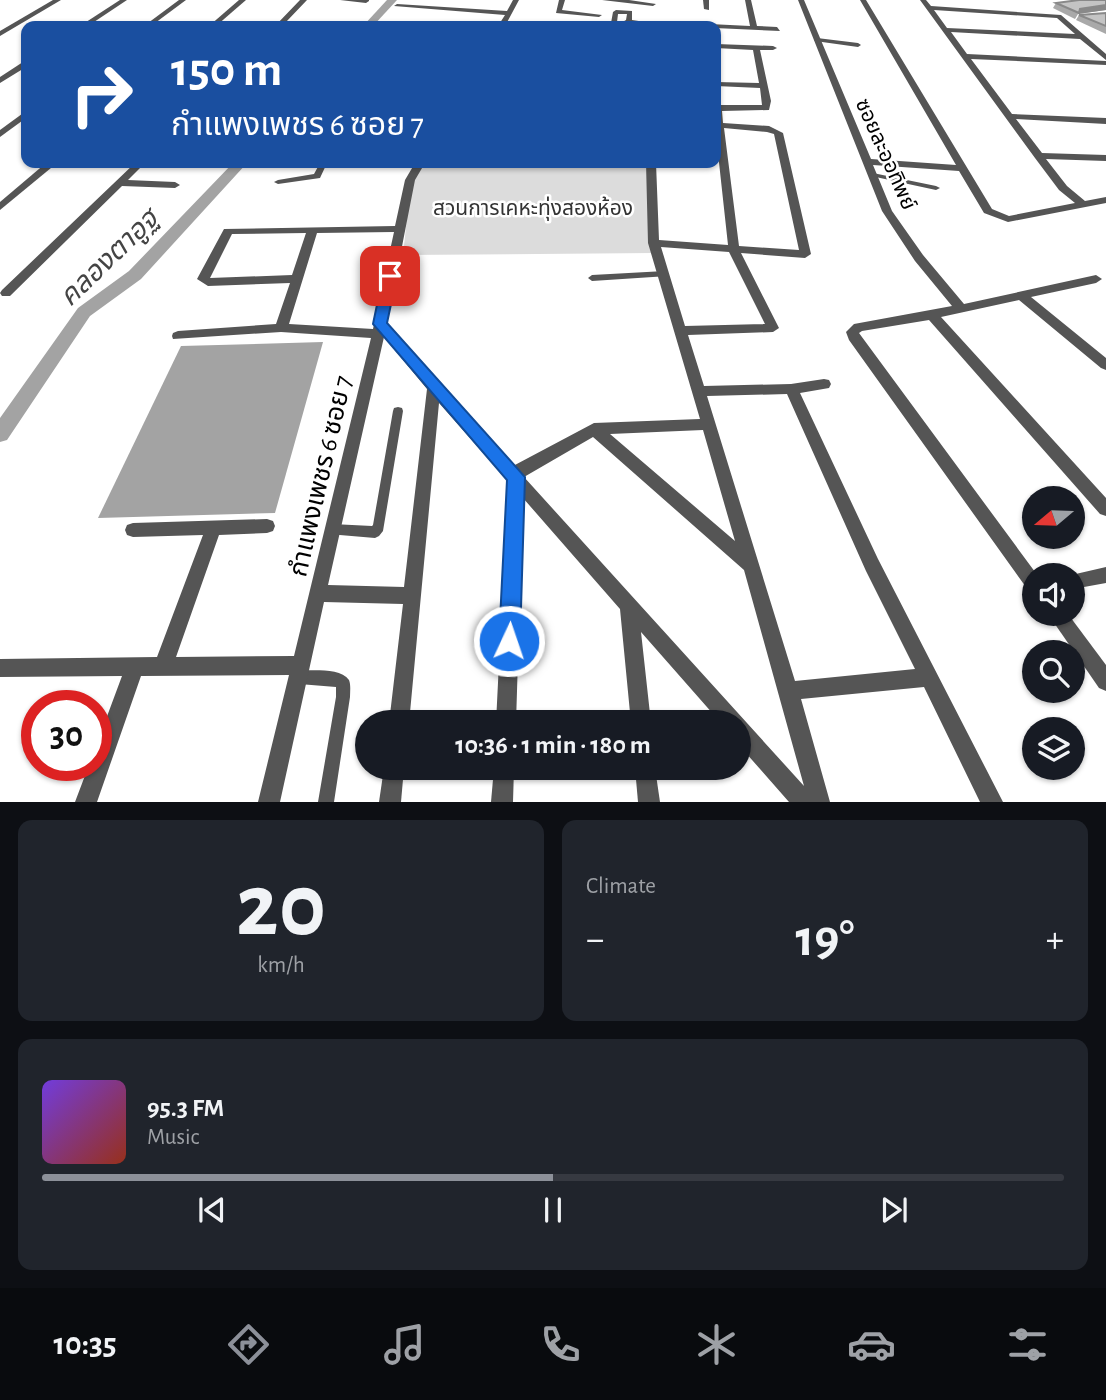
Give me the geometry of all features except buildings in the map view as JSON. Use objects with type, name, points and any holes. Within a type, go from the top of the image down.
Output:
[{"type":"street","points":[[22,21],[58,0]]},
{"type":"street","points":[[91,21],[124,0]]},
{"type":"street","points":[[154,21],[183,0]]},
{"type":"street","points":[[218,21],[243,0]]},
{"type":"street","points":[[283,21],[304,0]]},
{"type":"street","points":[[344,0],[366,1]]},
{"type":"street","points":[[462,10],[468,0]]},
{"type":"street","points":[[504,21],[516,0]]},
{"type":"street","points":[[562,0],[558,12],[599,15]]},
{"type":"street","points":[[597,21],[605,0],[653,2],[650,21]]},
{"type":"street","points":[[706,0],[707,9]]},
{"type":"street","points":[[748,0],[754,27]]},
{"type":"street","name":"ซอยละออทิพย์","points":[[801,0],[871,174],[897,228],[961,309]]},
{"type":"street","points":[[863,0],[988,211],[1000,218],[1106,200]]},
{"type":"street","points":[[926,4],[1063,188],[1083,204]]},
{"type":"street","points":[[926,4],[1056,15],[1084,37],[1106,61]]},
{"type":"street","points":[[397,6],[508,13]]},
{"type":"street","points":[[410,21],[422,7]]},
{"type":"street","points":[[0,34],[21,22]]},
{"type":"street","points":[[721,26],[777,29]]},
{"type":"street","points":[[946,30],[1084,37]]},
{"type":"street","points":[[721,46],[773,48]]},
{"type":"street","points":[[721,108],[764,110],[767,101],[756,47]]},
{"type":"street","points":[[964,56],[1106,61]]},
{"type":"street","points":[[0,81],[21,67]]},
{"type":"street","points":[[721,84],[764,86]]},
{"type":"street","points":[[1009,116],[1106,121]]},
{"type":"street","points":[[0,134],[21,118]]},
{"type":"street","points":[[654,243],[805,254],[778,133],[769,128],[721,125]]},
{"type":"street","points":[[682,331],[773,328],[734,250],[721,134]]},
{"type":"street","points":[[1038,156],[1106,158]]},
{"type":"street","points":[[866,162],[962,168]]},
{"type":"street","points":[[0,207],[46,168]]},
{"type":"street","points":[[6,293],[135,168]]},
{"type":"street","name":"กำแพงเพชร 6 ซอย 7","points":[[269,802],[379,329],[410,180],[417,168]]},
{"type":"street","points":[[651,168],[654,243],[666,274],[753,566],[819,802]]},
{"type":"street","points":[[120,183],[175,185]]},
{"type":"street","points":[[295,279],[208,282],[203,279],[228,232],[400,229]]},
{"type":"street","points":[[281,328],[313,230]]},
{"type":"street","points":[[1022,567],[852,332],[858,327],[932,315],[1096,279]]},
{"type":"street","points":[[1021,295],[1106,365]]},
{"type":"street","points":[[932,315],[1106,509]]},
{"type":"street","points":[[178,336],[281,328],[379,329],[515,476],[722,710]]},
{"type":"street","points":[[701,391],[791,390],[824,384]]},
{"type":"street","points":[[400,710],[435,388]]},
{"type":"street","points":[[791,390],[872,565],[992,802]]},
{"type":"street","points":[[515,476],[594,429],[710,424]]},
{"type":"street","points":[[594,429],[753,566]]},
{"type":"street","points":[[506,710],[515,476]]},
{"type":"street","points":[[133,530],[267,526]]},
{"type":"street","points":[[163,666],[214,527]]},
{"type":"street","points":[[1085,579],[1106,575]]},
{"type":"street","points":[[318,593],[412,596]]},
{"type":"street","points":[[629,605],[640,710]]},
{"type":"street","points":[[1066,626],[1106,681]]},
{"type":"street","points":[[0,668],[163,666],[300,671]]},
{"type":"street","points":[[86,802],[135,667]]},
{"type":"street","points":[[789,691],[928,677]]},
{"type":"street","points":[[751,743],[804,802]]},
{"type":"street","points":[[390,802],[393,780]]},
{"type":"street","points":[[502,802],[503,780]]},
{"type":"street","points":[[646,780],[649,802]]},
{"type":"lane","points":[[817,40],[858,45]]},
{"type":"lane","points":[[278,182],[317,176],[321,168]]},
{"type":"lane","points":[[871,174],[936,188]]},
{"type":"lane","points":[[592,278],[666,274]]},
{"type":"lane","points":[[332,530],[375,532],[379,527],[398,411]]},
{"type":"lane","points":[[300,671],[337,679],[343,684],[344,697],[326,802]]},
{"type":"green space","name":"สวนการเคหะทุ่งสองห้อง","points":[[420,168],[646,168],[654,253],[403,255],[411,180]]},
{"type":"shaded area","points":[[323,342],[275,513],[98,518],[181,346]]},
{"type":"waterway","name":"คลองตาอูฐ","points":[[373,21],[392,0]]},
{"type":"waterway","name":"คลองตาอูฐ","points":[[0,434],[84,312],[135,275],[235,168]]},
{"type":"route","points":[[390,276],[380,324],[516,477],[509,641]]}]
